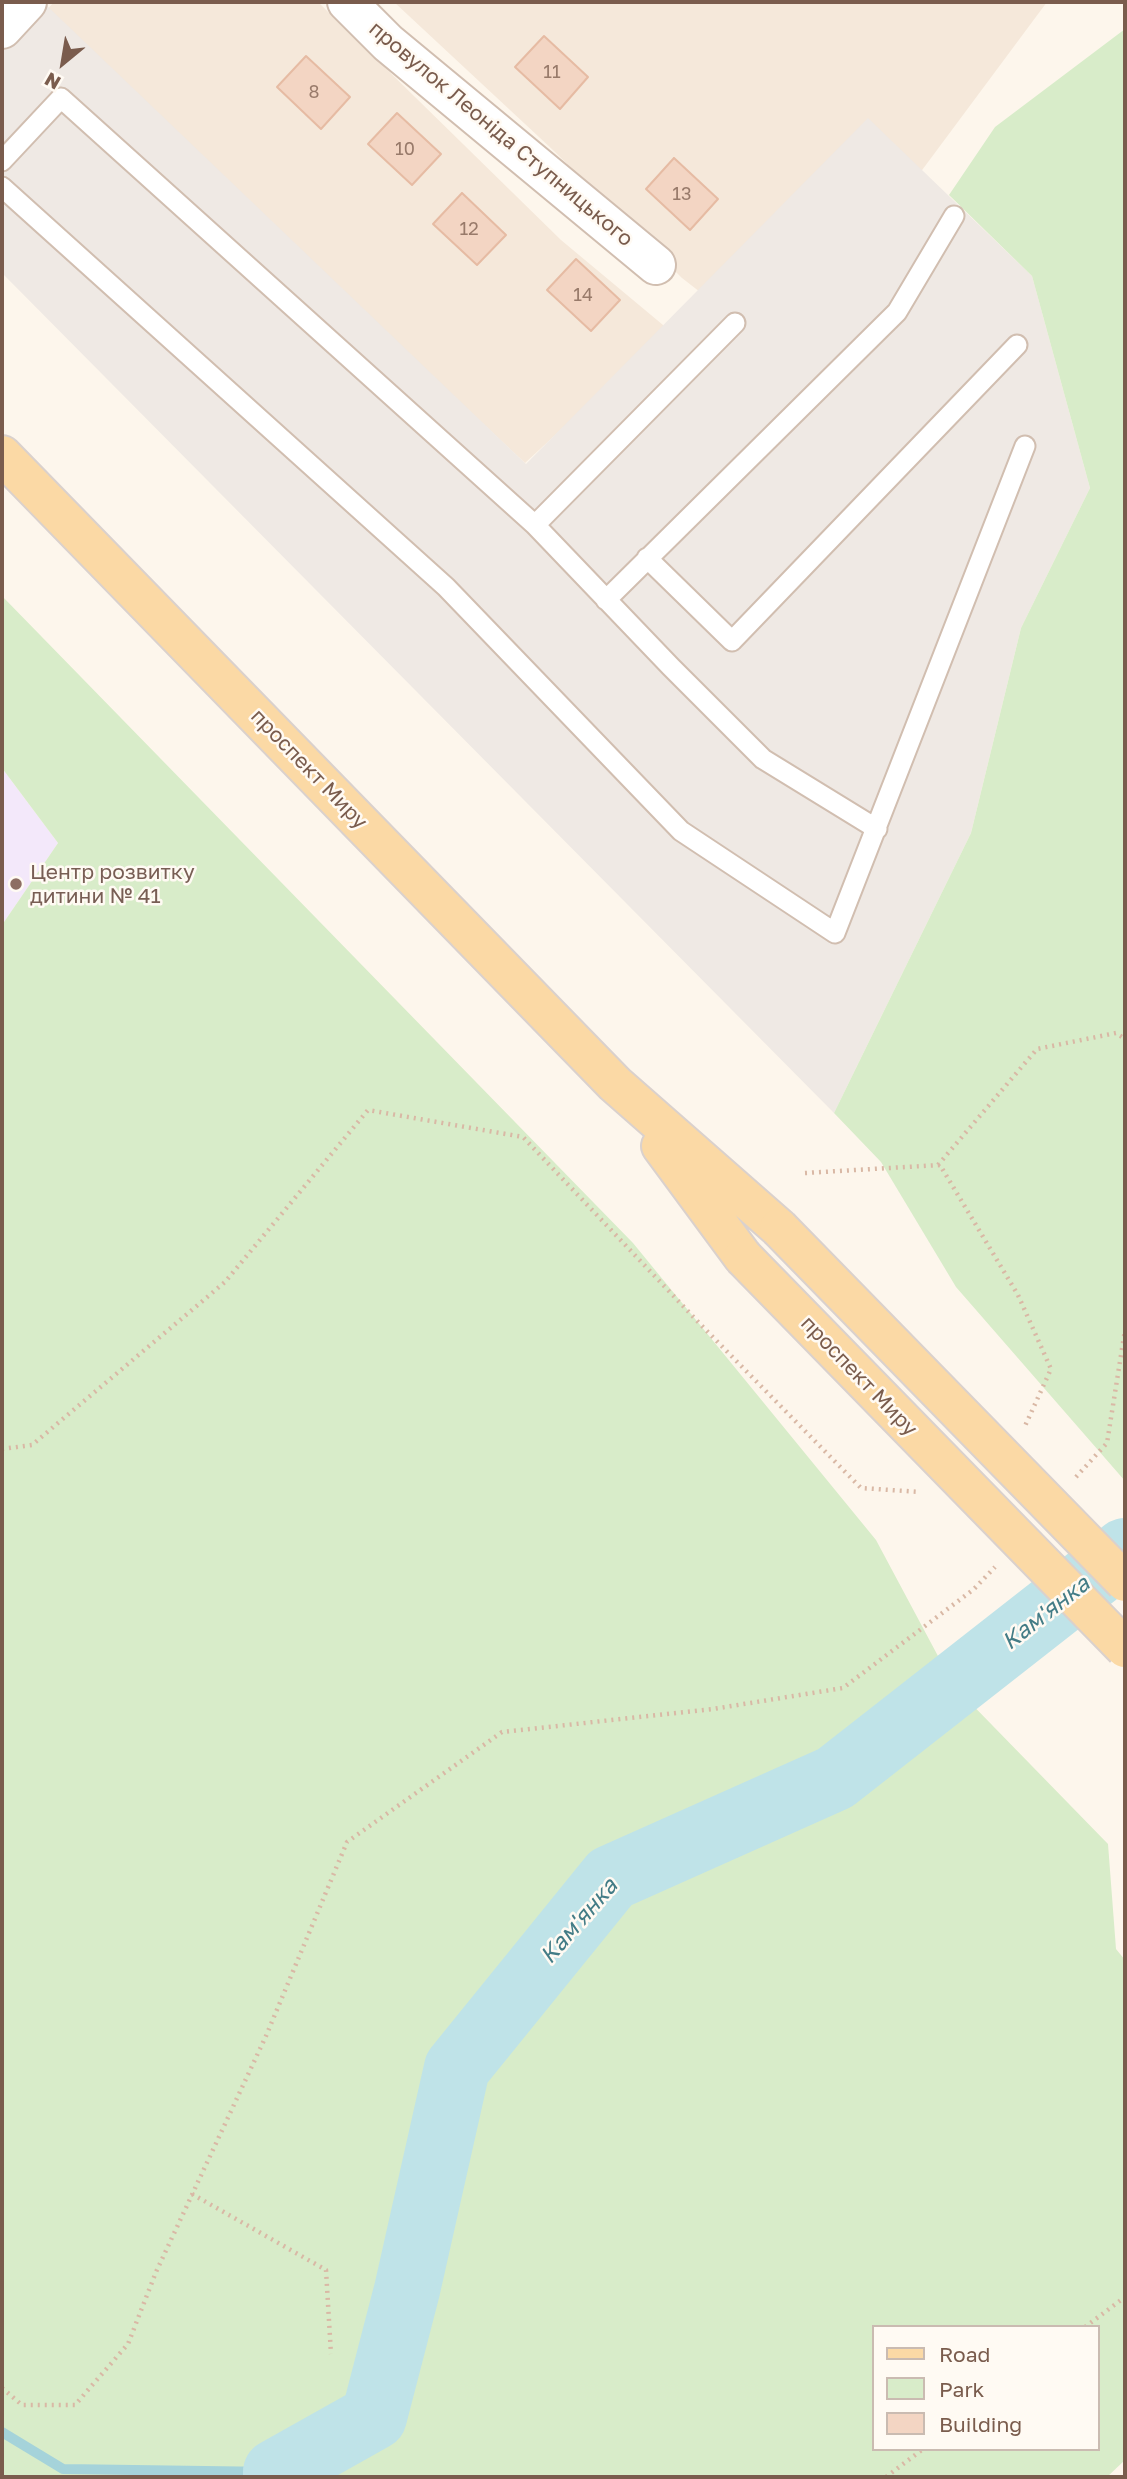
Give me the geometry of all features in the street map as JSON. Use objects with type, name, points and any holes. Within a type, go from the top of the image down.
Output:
[{"type":"main road","name":"проспект Миру","points":[[2,455],[615,1084],[779,1228],[1125,1582]]},
{"type":"main road","name":"проспект Миру","points":[[615,1084],[743,1256],[1125,1648]]},
{"type":"street","points":[[2,29],[27,2]]},
{"type":"street","name":"провулок Леоніда Ступницького","points":[[347,2],[388,43],[656,265]]},
{"type":"lane","points":[[2,161],[61,99],[535,525],[763,759],[877,829]]},
{"type":"lane","points":[[2,187],[446,587],[681,831],[835,933],[1025,446]]},
{"type":"lane","points":[[606,600],[897,312],[954,216]]},
{"type":"lane","points":[[535,525],[735,323]]},
{"type":"lane","points":[[648,558],[732,641],[1017,345]]},
{"type":"path","points":[[805,1173],[940,1165],[1037,1049],[1116,1033],[1125,1039]]},
{"type":"path","points":[[2,1449],[32,1445],[225,1282],[368,1110],[523,1137],[701,1325]]},
{"type":"path","points":[[1072,1482],[1107,1443],[1125,1331]]},
{"type":"path","points":[[2,2388],[22,2405],[75,2405],[128,2344],[156,2272],[266,2036],[347,1842],[502,1732],[713,1709],[843,1688],[974,1589],[1001,1560]]},
{"type":"path","points":[[192,2194],[326,2270],[331,2354]]},
{"type":"path","points":[[1088,2325],[1125,2297]]},
{"type":"path","points":[[886,2477],[920,2451]]},
{"type":"shaded area","points":[[43,2],[526,464],[868,118],[1032,276],[1090,488],[1021,628],[971,833],[834,1113],[2,273],[2,32]]},
{"type":"shaded area","points":[[54,2],[318,2],[561,240],[669,330],[525,463],[43,14]]},
{"type":"shaded area","points":[[394,2],[1047,2],[882,224],[772,348],[682,278],[554,151]]},
{"type":"shaded area","name":"Центр розвитку дитини № 41","points":[[2,768],[58,843],[2,925]]},
{"type":"green space","points":[[1125,29],[1125,1481],[956,1287],[881,1162],[834,1113],[971,833],[1021,628],[1090,488],[1032,276],[949,195],[995,127]]},
{"type":"green space","points":[[2,596],[633,1243],[876,1540],[954,1686],[1108,1844],[1116,1949],[1125,1960],[1125,2460],[1107,2477],[2,2477],[2,925],[58,843],[2,768]]},
{"type":"building","points":[[544,36],[588,77],[560,109],[515,67]]},
{"type":"building","points":[[306,56],[350,97],[321,129],[277,87]]},
{"type":"building","points":[[397,113],[441,154],[412,185],[368,144]]},
{"type":"building","points":[[674,158],[718,199],[690,230],[646,189]]},
{"type":"building","points":[[462,193],[506,235],[477,265],[433,224]]},
{"type":"building","points":[[576,259],[620,300],[591,331],[547,290]]},
{"type":"waterway","name":"Кам'янка","points":[[276,2477],[276,2472],[374,2417],[407,2290],[457,2068],[611,1878],[835,1778],[1125,1551]]},
{"type":"waterway","points":[[2,2432],[63,2469],[276,2472]]},
{"type":"place","name":"Центр розвитку дитини № 41","points":[[16,884]]}]
